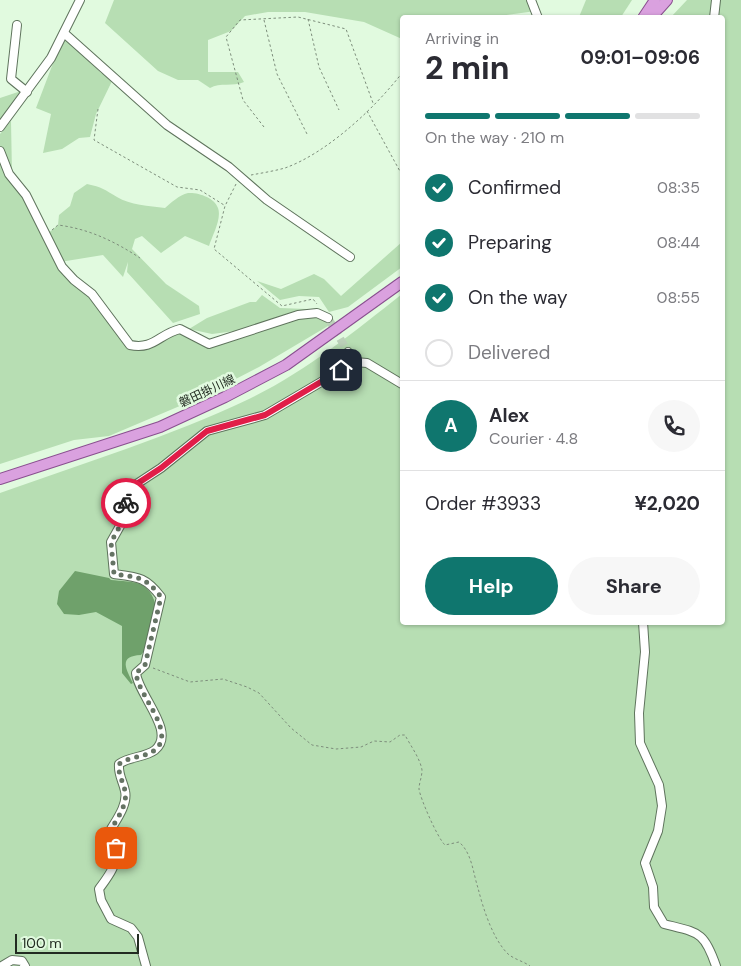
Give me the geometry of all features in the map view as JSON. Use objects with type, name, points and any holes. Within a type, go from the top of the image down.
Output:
[{"type":"main road","points":[[640,15],[648,0]]},
{"type":"main road","points":[[645,15],[656,0]]},
{"type":"main road","points":[[654,15],[667,0]]},
{"type":"main road","name":"磐田掛川線","points":[[0,479],[160,426],[225,397],[286,365],[400,283]]},
{"type":"street","points":[[0,127],[51,58],[80,0]]},
{"type":"street","points":[[531,0],[537,15]]},
{"type":"street","points":[[714,15],[716,0]]},
{"type":"street","points":[[17,25],[11,79],[27,92]]},
{"type":"street","points":[[64,33],[167,125],[229,167],[239,177],[350,257]]},
{"type":"street","points":[[0,152],[9,174],[26,195],[62,267],[74,280],[92,294],[130,345],[142,348],[168,332],[180,329],[209,344],[298,315],[317,313],[327,318]]},
{"type":"street","points":[[348,352],[354,362]]},
{"type":"street","points":[[146,966],[138,937],[131,928],[111,919],[101,900],[98,889],[111,874],[116,859],[116,848],[111,829],[125,802],[126,793],[118,772],[119,764],[126,759],[147,755],[152,752],[157,748],[162,734],[161,723],[146,702],[137,681],[136,673],[145,665],[161,597],[151,584],[140,578],[114,574],[111,542],[120,526],[129,489],[161,468],[207,431],[265,415],[354,362],[367,363],[400,383]]},
{"type":"street","points":[[643,625],[645,652],[639,713],[640,742],[659,785],[662,806],[658,831],[645,864],[653,887],[654,907],[664,924],[690,930],[700,936],[710,948],[716,966]]},
{"type":"street","points":[[2,966],[12,960],[22,961],[25,966]]},
{"type":"path","points":[[308,18],[319,67],[339,110]]},
{"type":"path","points":[[264,127],[243,100],[226,36],[240,20],[308,18],[346,29],[374,104]]},
{"type":"path","points":[[264,19],[277,74],[308,136]]},
{"type":"path","points":[[327,318],[313,299],[282,306],[275,302],[214,249],[225,206],[239,177],[286,168],[317,151],[343,132],[374,104],[400,75]]},
{"type":"path","points":[[98,109],[94,140],[177,187],[200,190],[225,206]]},
{"type":"path","points":[[367,110],[400,170]]},
{"type":"path","points":[[46,236],[58,226],[81,228],[118,243],[140,258]]},
{"type":"path","points":[[145,665],[190,682],[223,679],[247,687],[259,693],[291,728],[312,746],[336,749],[361,747],[374,740],[390,742],[400,735],[405,735],[422,770],[419,787],[420,797],[430,814],[435,834],[445,845],[459,842],[461,844],[471,860],[478,890],[501,945],[507,954],[530,966]]},
{"type":"shaded area","points":[[114,0],[531,0],[536,11],[507,15],[400,15],[400,38],[364,22],[305,12],[268,12],[245,16],[231,31],[208,40],[208,72],[238,72],[244,82],[218,85],[210,88],[198,80],[178,80],[158,71],[105,23]]},
{"type":"shaded area","points":[[586,0],[632,0],[622,15],[580,15]]},
{"type":"shaded area","points":[[687,0],[741,0],[741,966],[0,966],[0,493],[157,438],[249,399],[290,377],[309,364],[400,296],[400,625],[725,625],[725,15],[673,15]]},
{"type":"shaded area","points":[[63,37],[101,73],[113,79],[96,114],[90,137],[79,138],[62,149],[43,153],[51,114],[36,108]]},
{"type":"shaded area","points":[[24,90],[0,122],[0,98]]},
{"type":"shaded area","points":[[11,121],[12,174],[46,235],[58,225],[59,215],[70,206],[74,193],[87,184],[103,189],[122,200],[140,205],[165,208],[181,195],[188,193],[206,196],[216,204],[219,217],[209,246],[185,236],[161,253],[142,236],[135,239],[132,249],[166,284],[199,306],[200,314],[173,323],[127,272],[128,262],[123,277],[103,255],[60,262],[48,240],[59,271],[92,294],[130,345],[149,346],[180,329],[209,344],[317,313],[333,323],[259,367],[201,397],[109,436],[74,440],[0,464],[0,134]]},
{"type":"shaded area","points":[[400,244],[400,268],[348,307],[329,312],[319,297],[299,296],[280,300],[257,281],[281,289],[314,274],[324,279],[341,296]]},
{"type":"shaded area","points":[[262,295],[280,308],[307,309],[251,329],[212,334],[189,329],[207,318],[250,302],[256,302]]},
{"type":"shaded area","points":[[75,571],[142,585],[154,600],[156,619],[151,639],[141,655],[129,658],[126,664],[133,683],[131,684],[122,673],[122,626],[96,612],[79,615],[64,614],[57,604],[59,591]]},
{"type":"tunnel","points":[[328,318],[348,352]]},
{"type":"way so far","points":[[116,848],[111,829],[125,802],[126,793],[118,772],[119,764],[126,759],[147,755],[157,748],[162,734],[161,723],[146,702],[137,681],[136,673],[145,665],[161,597],[151,584],[140,578],[114,574],[111,542],[120,526],[126,503]]},
{"type":"route","points":[[126,503],[129,489],[161,468],[207,431],[265,415],[341,370]]}]
